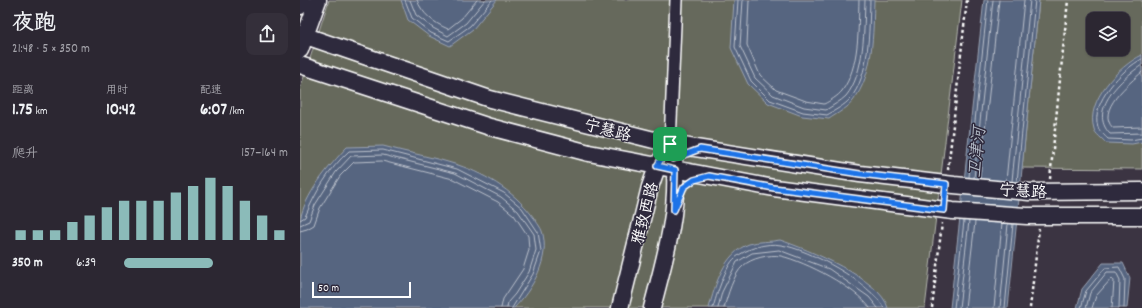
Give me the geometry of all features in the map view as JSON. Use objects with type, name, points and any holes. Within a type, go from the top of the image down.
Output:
[{"type":"main road","points":[[300,6],[302,0]]},
{"type":"main road","points":[[302,40],[318,0]]},
{"type":"main road","name":"宁慧路","points":[[302,40],[490,99],[709,176],[774,188],[949,210],[1034,216],[1142,216]]},
{"type":"main road","name":"宁慧路","points":[[300,65],[490,127],[589,153],[668,162],[700,149],[860,174],[950,185],[1029,192],[1142,191]]},
{"type":"main road","name":"雅致西路","points":[[620,308],[650,187],[668,162]]},
{"type":"main road","name":"雅致西路","points":[[652,308],[674,210],[668,162]]},
{"type":"main road","points":[[674,210],[684,187],[694,180],[709,176]]},
{"type":"street","points":[[668,162],[676,0]]},
{"type":"path","points":[[950,185],[967,0]]},
{"type":"path","points":[[1049,192],[1068,0]]},
{"type":"path","points":[[932,308],[949,210]]},
{"type":"path","points":[[1030,308],[1034,216]]},
{"type":"green space","points":[[329,0],[962,0],[925,308],[300,308],[300,89]]},
{"type":"green space","points":[[1039,0],[1142,0],[1142,169],[1022,168]]},
{"type":"water","points":[[401,0],[497,0],[473,29],[450,46],[429,36],[408,20]]},
{"type":"water","points":[[734,0],[874,0],[869,66],[860,90],[851,104],[829,119],[802,116],[768,103],[748,84],[731,48]]},
{"type":"water","name":"卫津河","points":[[984,0],[1039,0],[1008,308],[950,308]]},
{"type":"water","points":[[1142,55],[1142,142],[1132,144],[1106,143],[1097,135],[1094,129],[1094,107],[1099,96],[1114,76],[1133,60]]},
{"type":"water","points":[[383,146],[440,160],[469,169],[502,187],[529,211],[542,231],[544,252],[542,262],[533,283],[521,301],[514,308],[300,308],[300,222],[306,202],[325,172],[347,147]]},
{"type":"water","points":[[780,240],[807,250],[842,266],[858,276],[872,286],[882,297],[888,308],[709,308],[714,290],[722,271],[727,262],[740,248],[756,242]]},
{"type":"water","points":[[1103,263],[1123,263],[1130,278],[1127,308],[1077,308],[1082,289]]},
{"type":"route","points":[[670,144],[673,159],[700,149],[860,174],[946,184],[944,210],[774,188],[709,176],[688,183],[680,192],[674,210],[675,170],[657,166],[670,144]]}]
